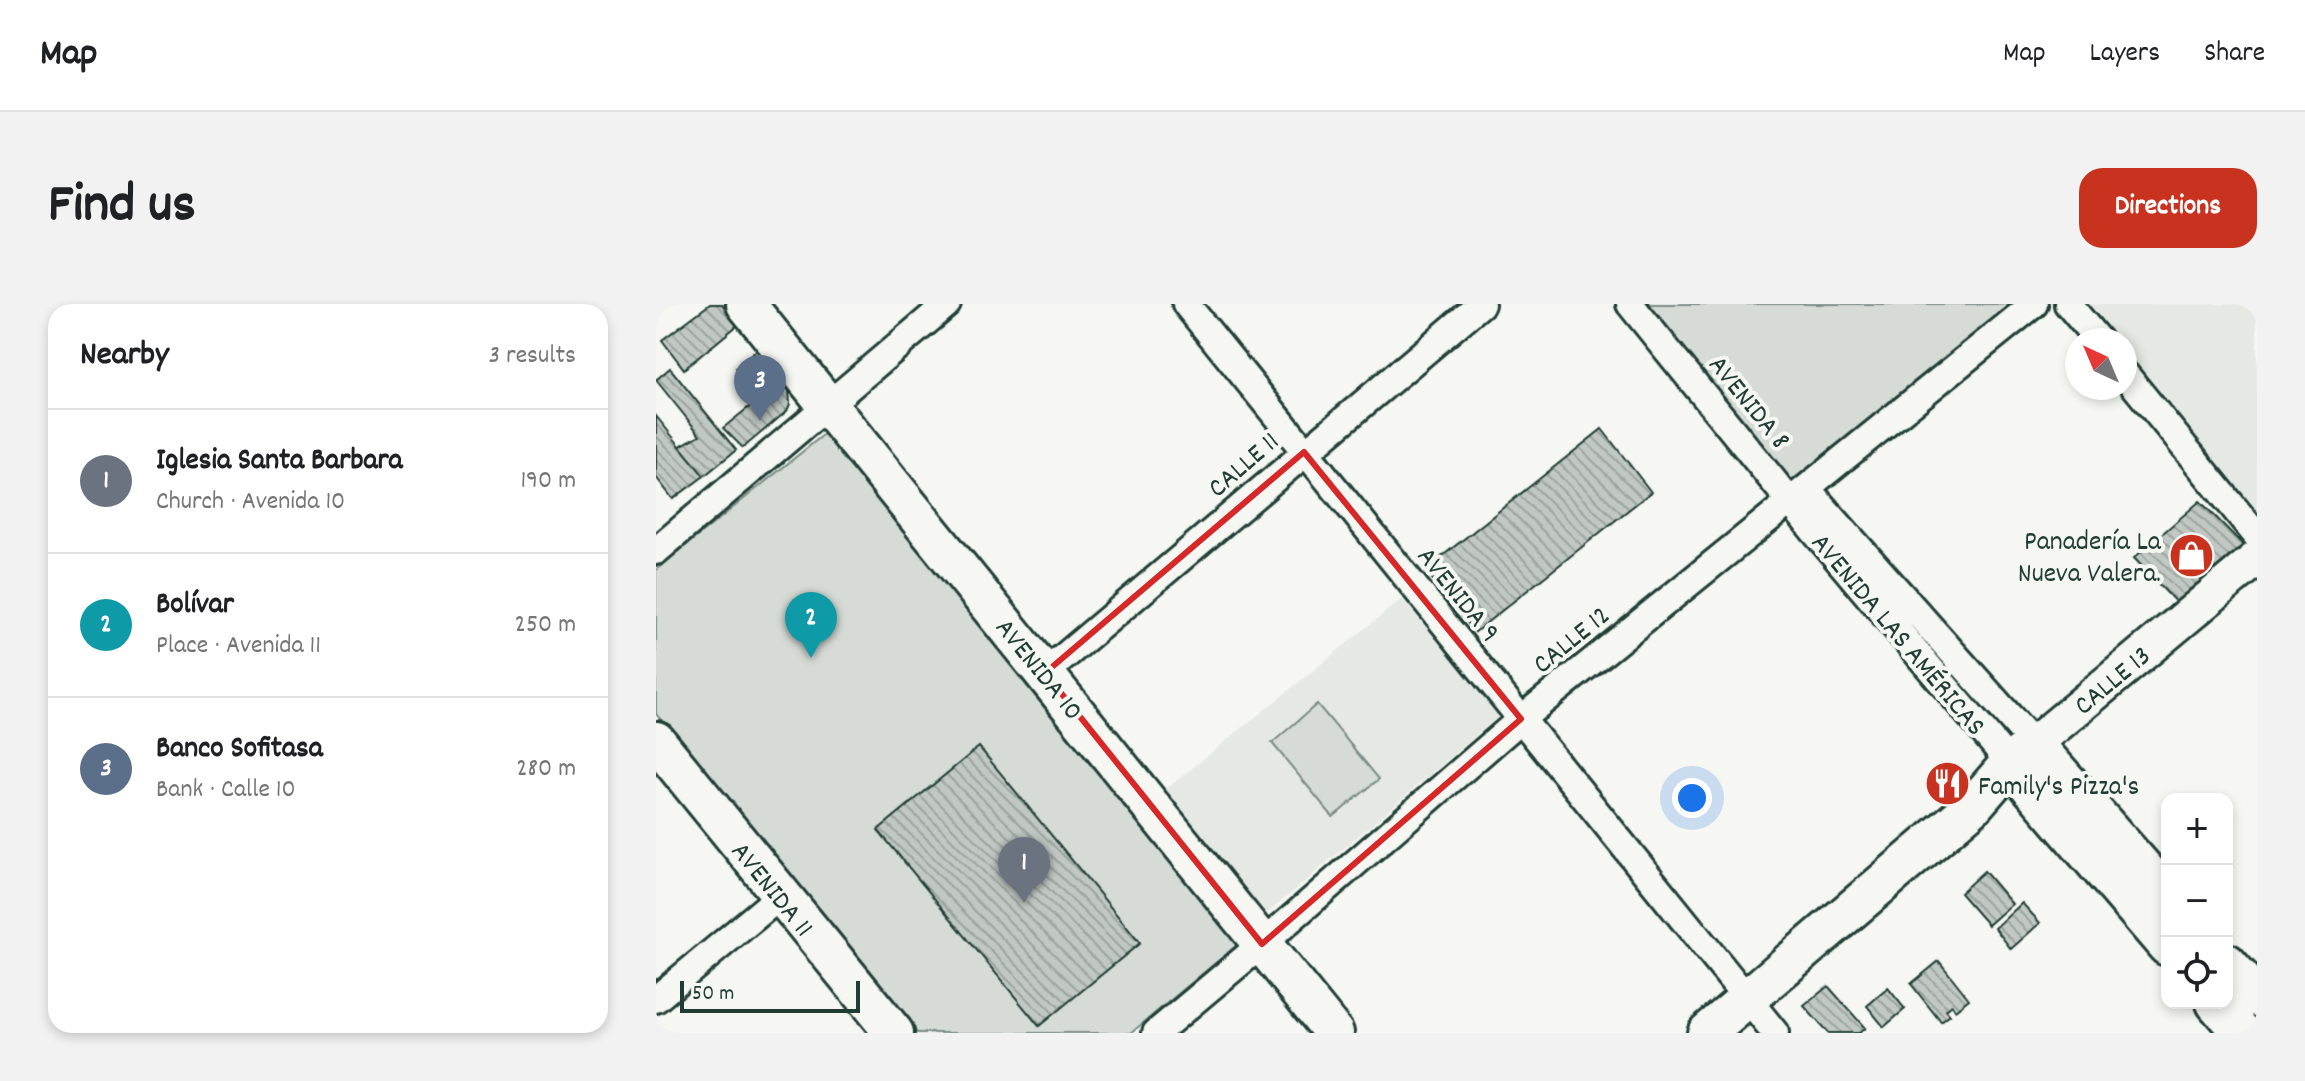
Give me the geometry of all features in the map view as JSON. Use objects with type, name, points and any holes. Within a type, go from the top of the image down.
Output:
[{"type":"main road","name":"AVENIDA 10","points":[[746,304],[1334,1033]]},
{"type":"main road","name":"AVENIDA 11","points":[[656,741],[894,1033]]},
{"type":"main road","name":"CALLE 13","points":[[1707,1033],[2029,761]]},
{"type":"main road","name":"AVENIDA LAS AMÉRICAS","points":[[2029,761],[2161,889]]},
{"type":"main road","name":"AVENIDA LAS AMÉRICAS","points":[[2029,761],[2161,938]]},
{"type":"main road","points":[[2233,970],[2257,997]]},
{"type":"main road","points":[[2221,1009],[2242,1033]]},
{"type":"street","points":[[656,551],[947,304]]},
{"type":"street","name":"AVENIDA 9","points":[[1186,304],[1775,1033]]},
{"type":"street","name":"CALLE 11","points":[[1045,673],[1481,304]]},
{"type":"street","name":"AVENIDA 8","points":[[1630,304],[1799,495]]},
{"type":"street","name":"CALLE 12","points":[[1156,1033],[1521,719],[2034,304]]},
{"type":"street","points":[[2068,304],[2088,328]]},
{"type":"street","points":[[2137,389],[2257,536]]},
{"type":"street","name":"AVENIDA LAS AMÉRICAS","points":[[1799,495],[2029,761]]},
{"type":"street","name":"CALLE 13","points":[[2029,761],[2257,558]]},
{"type":"street","name":"CALLE 13","points":[[2029,761],[2257,582]]},
{"type":"street","points":[[656,999],[780,896]]},
{"type":"highlighted area","points":[[1304,452],[1521,719],[1262,944],[1045,673]]},
{"type":"shaded area","points":[[1639,304],[2022,304],[1790,491]]},
{"type":"shaded area","points":[[2090,304],[2257,304],[2257,511],[2137,363],[2137,328],[2109,328]]},
{"type":"shaded area","points":[[828,431],[1243,940],[1131,1033],[917,1033],[656,714],[656,570]]},
{"type":"shaded area","points":[[1402,599],[1500,715],[1262,918],[1159,795]]},
{"type":"shaded area","points":[[1317,704],[1379,779],[1333,817],[1272,743]]},
{"type":"building","points":[[710,304],[722,304],[739,324],[684,369],[662,340]]},
{"type":"building","points":[[757,350],[789,389],[790,404],[787,411],[743,448],[723,428],[759,399],[736,368]]},
{"type":"building","points":[[670,368],[736,450],[704,476],[680,446],[700,435],[656,380]]},
{"type":"building","points":[[656,416],[704,476],[673,499],[656,477]]},
{"type":"building","points":[[1602,429],[1651,492],[1475,632],[1425,570]]},
{"type":"building","name":"Panadería La Nueva Valera.","points":[[2200,501],[2250,552],[2180,607],[2134,558]]},
{"type":"building","points":[[979,747],[1140,943],[1039,1026],[878,830]]},
{"type":"building","points":[[1984,871],[2012,904],[1988,925],[1960,893]]},
{"type":"building","points":[[2022,903],[2040,923],[2011,949],[1995,928]]},
{"type":"building","points":[[1939,961],[1969,999],[1955,1010],[1952,1005],[1946,1010],[1950,1015],[1941,1022],[1911,984]]},
{"type":"building","points":[[1828,986],[1865,1028],[1859,1033],[1828,1033],[1804,1006]]},
{"type":"building","points":[[1888,988],[1905,1009],[1884,1027],[1867,1006]]},
{"type":"place","name":"Banco Sofitasa","points":[[760,421]]},
{"type":"place","name":"Panadería La Nueva Valera.","points":[[2192,555]]},
{"type":"place","name":"Bolívar","points":[[811,658]]},
{"type":"place","name":"Family's Pizza's","points":[[1947,784]]},
{"type":"place","name":"Iglesia Santa Barbara","points":[[1024,903]]}]
